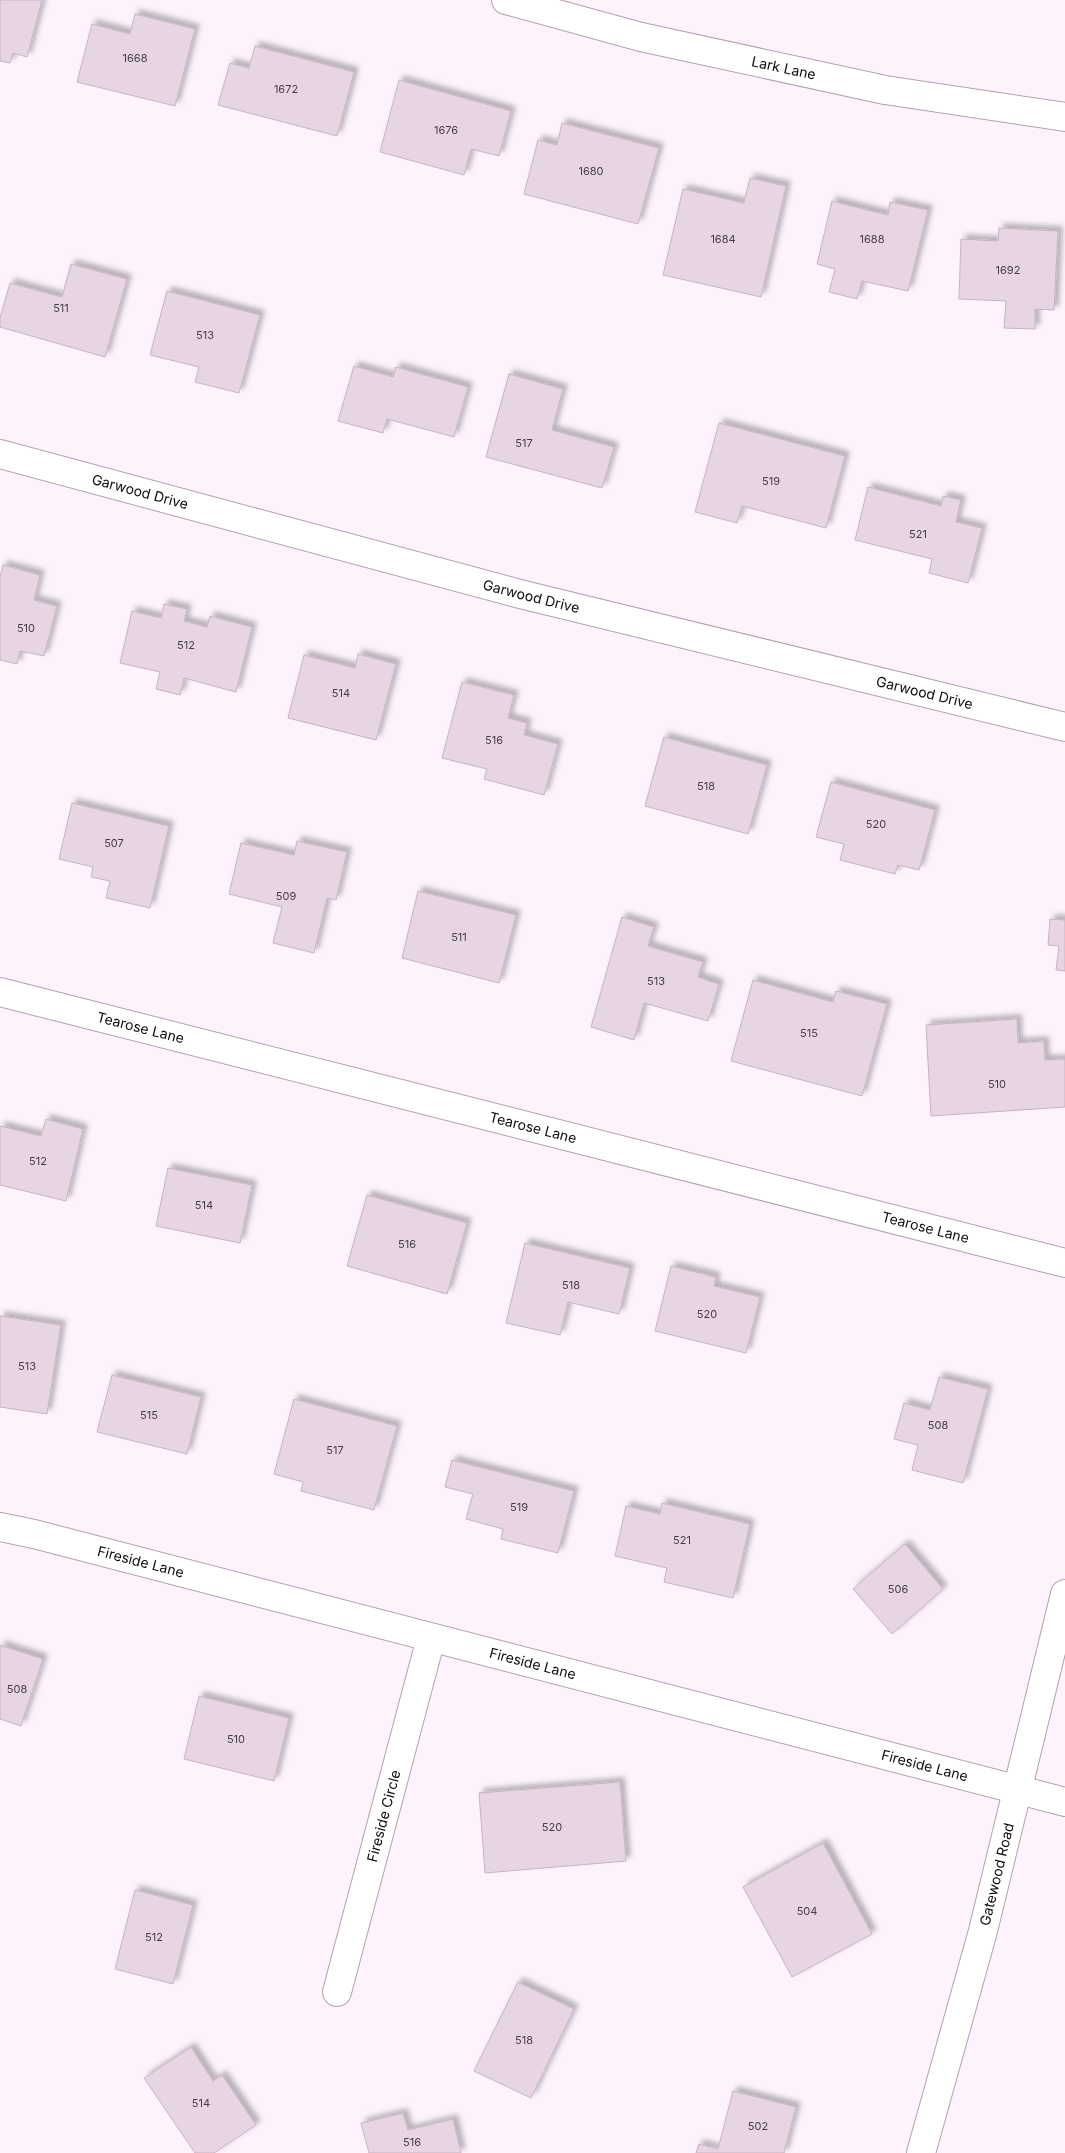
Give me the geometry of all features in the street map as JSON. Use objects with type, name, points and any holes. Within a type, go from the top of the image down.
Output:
[{"type":"street","name":"Lark Lane","points":[[506,0],[641,37],[885,90],[1065,117]]},
{"type":"street","name":"Garwood Drive","points":[[0,454],[520,594],[1065,727]]},
{"type":"street","name":"Tearose Lane","points":[[0,992],[1065,1264]]},
{"type":"street","name":"Fireside Lane","points":[[0,1527],[34,1534],[1065,1802]]},
{"type":"street","name":"Gatewood Road","points":[[921,2153],[983,1931],[1065,1594]]},
{"type":"street","name":"Fireside Circle","points":[[337,1992],[431,1638]]},
{"type":"building","points":[[0,0],[42,0],[27,57],[13,53],[10,63],[0,61]]},
{"type":"building","points":[[135,14],[195,29],[175,106],[77,82],[92,24],[130,34]]},
{"type":"building","points":[[255,46],[354,72],[337,136],[218,105],[230,63],[249,68]]},
{"type":"building","points":[[399,80],[511,111],[499,156],[471,149],[464,175],[380,152]]},
{"type":"building","points":[[562,123],[659,148],[638,224],[524,194],[538,140],[557,145]]},
{"type":"building","points":[[750,178],[786,186],[761,297],[663,275],[683,189],[744,203]]},
{"type":"building","points":[[832,201],[888,215],[890,202],[928,210],[908,291],[862,281],[857,299],[829,292],[835,269],[817,264]]},
{"type":"building","points":[[999,228],[1058,231],[1054,310],[1035,309],[1035,329],[1004,328],[1006,301],[959,299],[961,239],[998,241]]},
{"type":"building","points":[[71,264],[127,279],[105,357],[0,327],[0,318],[10,283],[62,297]]},
{"type":"building","points":[[167,291],[260,315],[239,393],[195,382],[199,367],[150,355]]},
{"type":"building","points":[[354,366],[393,377],[396,367],[468,387],[454,437],[387,419],[383,433],[338,421]]},
{"type":"building","points":[[509,374],[563,389],[552,430],[614,447],[602,488],[486,457]]},
{"type":"building","points":[[719,423],[845,456],[826,528],[742,506],[737,523],[695,512]]},
{"type":"building","points":[[868,487],[941,506],[943,496],[961,500],[956,522],[982,528],[968,583],[929,573],[932,559],[855,540]]},
{"type":"building","points":[[3,565],[40,575],[34,600],[57,606],[44,656],[20,651],[17,664],[0,660],[0,577]]},
{"type":"building","points":[[164,604],[187,609],[184,621],[207,627],[210,616],[252,627],[236,692],[184,678],[180,695],[156,689],[160,672],[120,663],[132,611],[161,618]]},
{"type":"building","points":[[358,654],[396,664],[376,740],[288,718],[304,655],[355,668]]},
{"type":"building","points":[[462,682],[514,695],[508,718],[527,723],[524,735],[558,744],[544,795],[484,779],[487,769],[442,758]]},
{"type":"building","points":[[664,737],[767,765],[748,834],[645,806]]},
{"type":"building","points":[[831,782],[935,810],[919,870],[898,865],[895,874],[840,860],[844,844],[816,837]]},
{"type":"building","points":[[72,803],[169,826],[150,908],[106,898],[110,881],[91,877],[93,867],[59,859]]},
{"type":"building","points":[[297,841],[347,852],[336,900],[327,898],[314,953],[273,943],[282,907],[229,894],[241,843],[294,855]]},
{"type":"building","points":[[418,891],[516,915],[499,983],[402,958]]},
{"type":"building","points":[[622,917],[654,927],[648,946],[703,962],[698,977],[719,984],[708,1021],[644,1003],[634,1040],[591,1027]]},
{"type":"building","points":[[1050,919],[1065,920],[1065,971],[1056,970],[1059,946],[1048,945]]},
{"type":"building","points":[[753,980],[833,1002],[836,991],[887,1004],[862,1096],[731,1061]]},
{"type":"building","points":[[1017,1019],[1018,1043],[1044,1041],[1045,1060],[1065,1059],[1065,1107],[931,1116],[926,1025]]},
{"type":"building","points":[[46,1119],[83,1129],[66,1201],[0,1185],[0,1126],[41,1136]]},
{"type":"building","points":[[168,1168],[252,1185],[240,1243],[156,1226]]},
{"type":"building","points":[[367,1195],[467,1223],[447,1294],[347,1266]]},
{"type":"building","points":[[525,1243],[630,1268],[619,1314],[568,1302],[560,1335],[506,1323]]},
{"type":"building","points":[[671,1266],[716,1277],[714,1286],[760,1297],[746,1353],[655,1331]]},
{"type":"building","points":[[0,1316],[61,1325],[47,1414],[0,1407]]},
{"type":"building","points":[[112,1375],[201,1397],[187,1454],[97,1432]]},
{"type":"building","points":[[939,1377],[988,1389],[963,1483],[912,1470],[918,1445],[894,1439],[904,1403],[930,1410]]},
{"type":"building","points":[[294,1399],[397,1426],[374,1510],[301,1491],[303,1482],[274,1474]]},
{"type":"building","points":[[452,1460],[574,1491],[558,1553],[501,1539],[503,1529],[466,1519],[473,1494],[445,1487]]},
{"type":"building","points":[[662,1503],[750,1524],[733,1598],[664,1582],[667,1568],[615,1556],[626,1506],[660,1514]]},
{"type":"building","points":[[905,1544],[943,1589],[892,1634],[853,1589]]},
{"type":"building","points":[[0,1645],[43,1659],[21,1726],[0,1719]]},
{"type":"building","points":[[199,1696],[289,1718],[274,1781],[184,1759]]},
{"type":"building","points":[[620,1782],[626,1861],[485,1873],[479,1793]]},
{"type":"building","points":[[823,1843],[872,1934],[792,1977],[743,1887]]},
{"type":"building","points":[[135,1890],[193,1905],[173,1984],[115,1969]]},
{"type":"building","points":[[518,1982],[574,2009],[531,2098],[474,2071]]},
{"type":"building","points":[[191,2047],[213,2081],[222,2075],[256,2125],[214,2153],[195,2153],[144,2078]]},
{"type":"building","points":[[733,2091],[796,2107],[784,2153],[696,2153],[699,2144],[718,2149]]},
{"type":"building","points":[[403,2113],[408,2130],[453,2119],[461,2153],[369,2153],[361,2123]]}]
